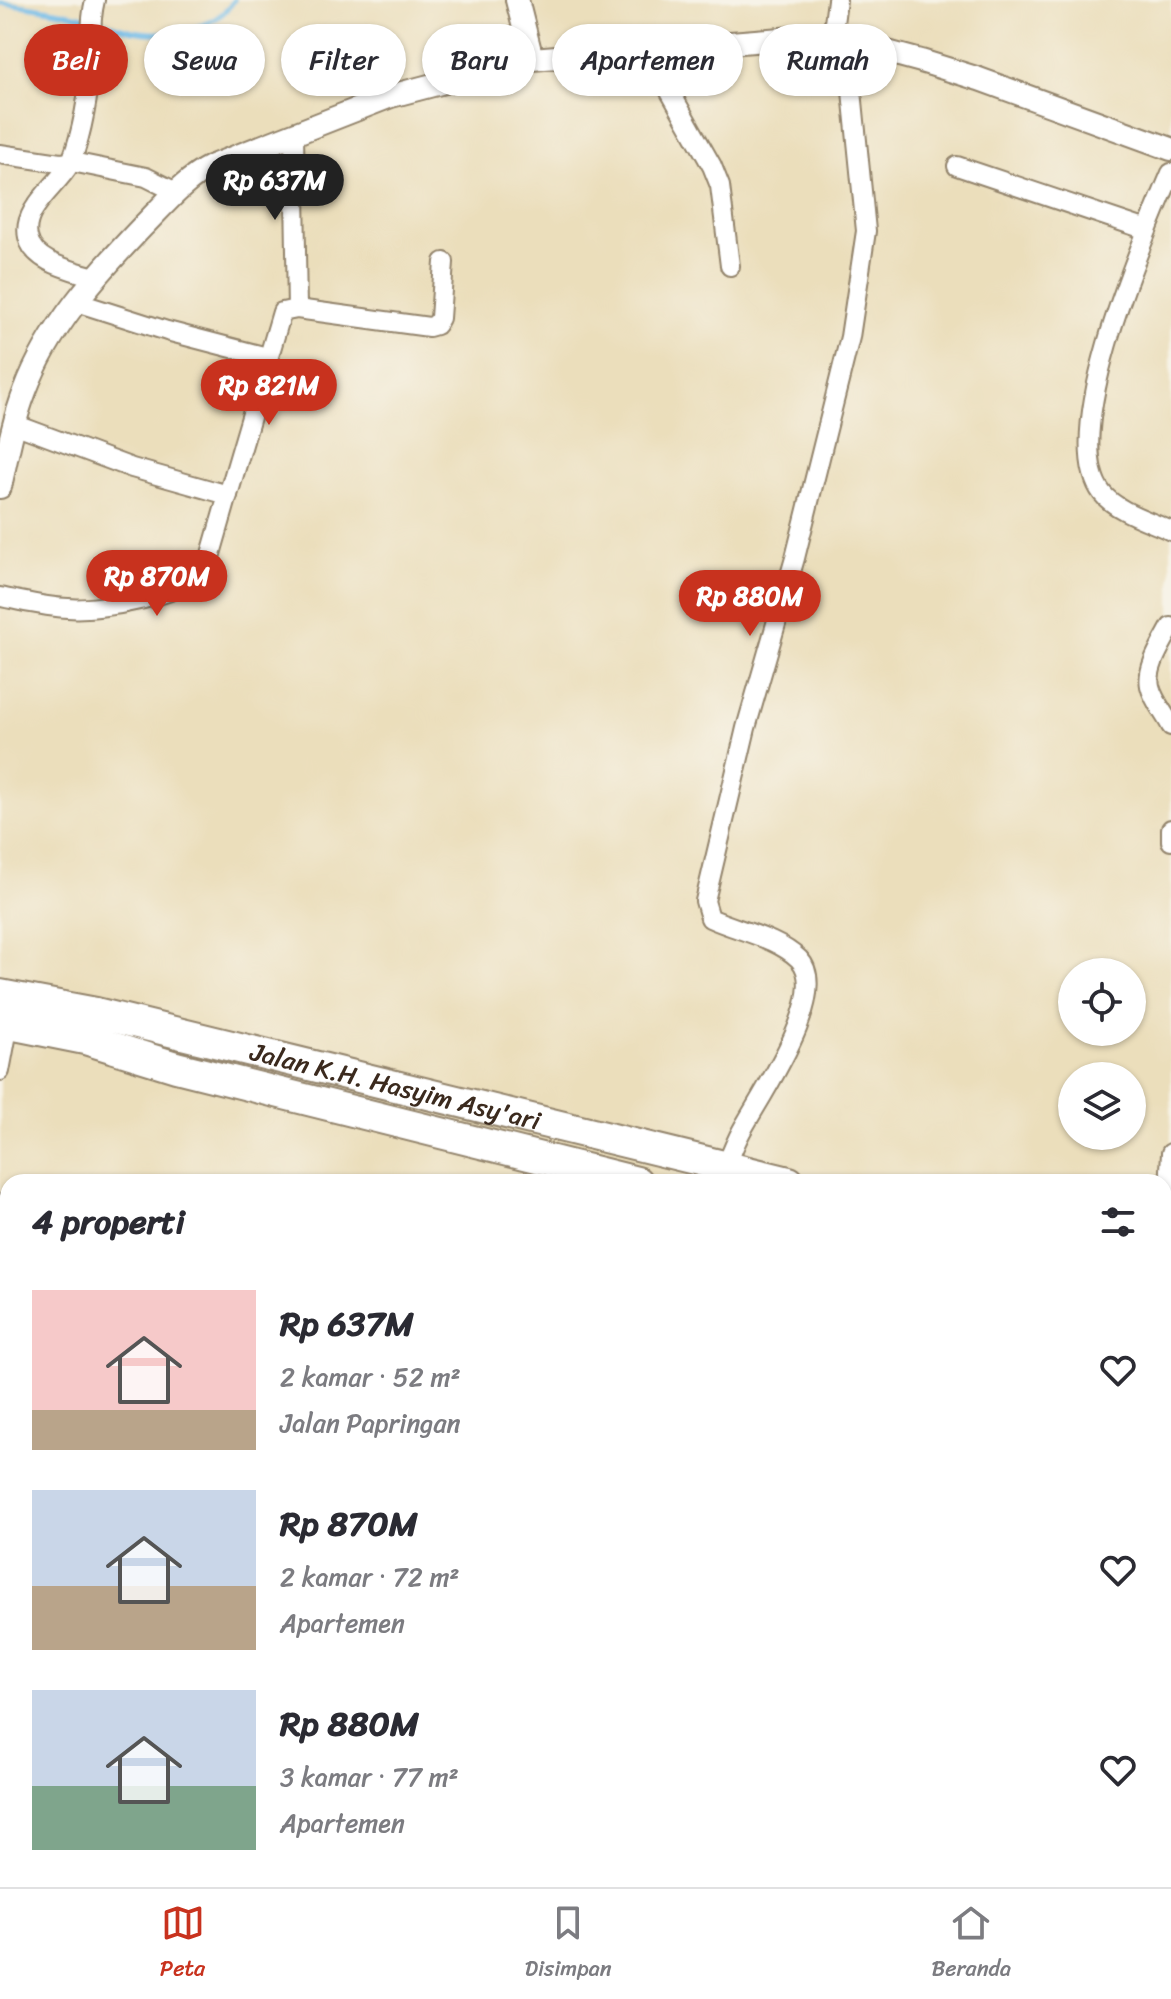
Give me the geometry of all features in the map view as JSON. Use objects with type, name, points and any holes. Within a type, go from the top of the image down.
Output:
[{"type":"highway","name":"Jalan K.H. Hasyim Asy'ari","points":[[3,1013],[96,1013],[626,1142],[716,1174]]},
{"type":"highway","name":"Jalan K.H. Hasyim Asy'ari","points":[[3,1013],[176,1067],[605,1174]]},
{"type":"highway","points":[[419,1092],[430,1104],[442,1110],[582,1148],[586,1152],[584,1162],[564,1164]]},
{"type":"street","points":[[94,277],[52,262],[36,252],[28,240],[27,229],[33,212],[72,162],[87,96],[91,66],[90,19],[95,0]]},
{"type":"street","points":[[517,0],[523,24]]},
{"type":"street","points":[[837,0],[839,24]]},
{"type":"street","points":[[897,56],[979,79],[1171,149]]},
{"type":"street","points":[[0,487],[14,424],[36,369],[94,277],[176,192],[201,171],[391,96],[422,88]]},
{"type":"street","points":[[672,96],[720,186],[730,266]]},
{"type":"street","points":[[716,1174],[793,1040],[806,1003],[807,987],[802,963],[785,948],[710,918],[705,901],[746,728],[795,558],[850,337],[866,231],[848,96]]},
{"type":"street","points":[[294,134],[297,309]]},
{"type":"street","points":[[0,154],[72,162],[146,177],[176,192]]},
{"type":"street","points":[[957,166],[1147,230]]},
{"type":"street","points":[[1171,173],[1122,299],[1097,379],[1092,406],[1091,445],[1095,478],[1104,495],[1171,531]]},
{"type":"street","points":[[0,597],[68,608],[102,607],[153,597],[205,573],[279,317],[288,309],[297,309],[429,327],[436,325],[440,318],[444,262]]},
{"type":"street","points":[[76,302],[167,331],[267,357]]},
{"type":"street","points":[[14,424],[132,468],[228,495]]},
{"type":"street","points":[[1171,627],[1154,663],[1149,682],[1171,726]]},
{"type":"street","points":[[1171,829],[1171,841]]},
{"type":"street","points":[[0,1071],[3,1013]]},
{"type":"street","points":[[1170,1174],[1171,1153]]},
{"type":"waterway","points":[[0,3],[70,14],[133,31],[160,33],[203,25],[226,10],[234,0]]}]
